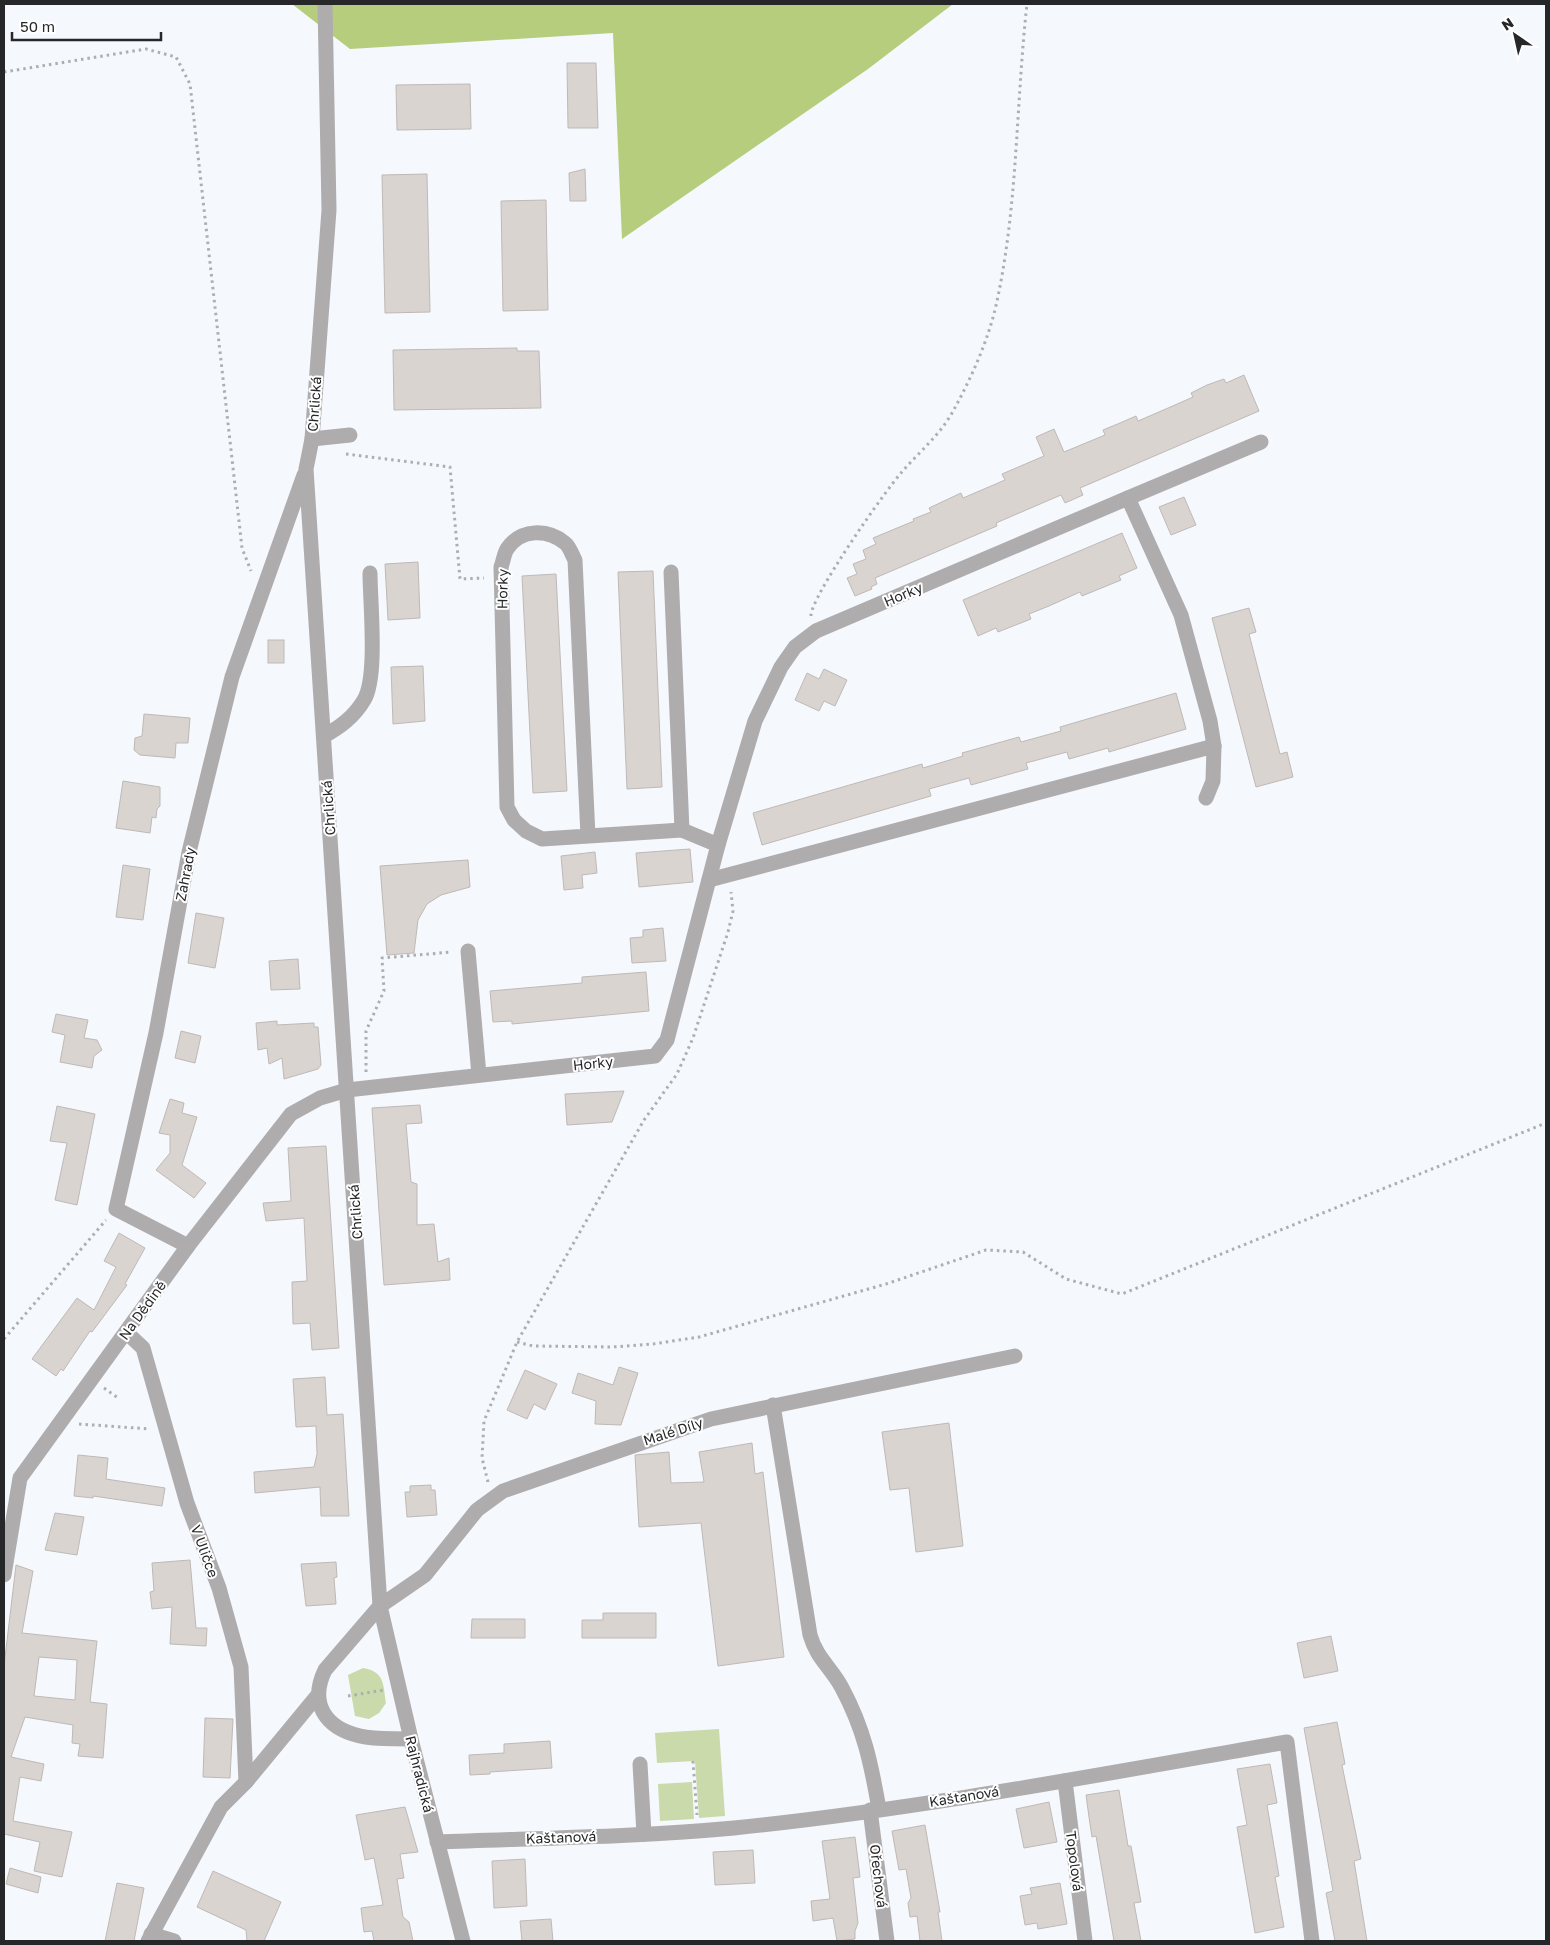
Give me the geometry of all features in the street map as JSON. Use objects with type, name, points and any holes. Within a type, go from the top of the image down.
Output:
[{"type":"street","name":"Chrlická","points":[[325,7],[329,210],[312,439],[306,469],[380,1606]]},
{"type":"street","points":[[312,439],[350,435]]},
{"type":"street","name":"Horky","points":[[347,1090],[655,1056],[668,1040],[718,844],[755,721],[781,667],[795,647],[816,631],[1261,442]]},
{"type":"street","name":"Zahrady","points":[[116,1209],[156,1033],[189,852],[232,677],[306,469]]},
{"type":"street","points":[[1128,498],[1181,615],[1210,721],[1214,746],[1213,781],[1206,798]]},
{"type":"street","name":"Horky","points":[[588,836],[575,560],[567,544],[550,533],[534,532],[520,536],[507,549],[501,567],[507,807],[514,820],[526,831],[542,839],[682,830],[718,844]]},
{"type":"street","points":[[324,736],[344,725],[365,700],[371,674],[370,572]]},
{"type":"street","points":[[671,572],[682,830]]},
{"type":"street","points":[[709,880],[1214,746]]},
{"type":"street","points":[[468,951],[479,1075]]},
{"type":"street","name":"Na Dědině","points":[[4,1576],[20,1478],[188,1246],[292,1114],[320,1098],[347,1090]]},
{"type":"street","points":[[116,1209],[188,1246]]},
{"type":"street","name":"V Uličce","points":[[126,1332],[143,1348],[188,1503],[219,1588],[241,1667],[246,1782]]},
{"type":"street","name":"Malé Díly","points":[[380,1606],[425,1575],[477,1510],[497,1494],[711,1419],[1015,1356]]},
{"type":"street","name":"Ořechová","points":[[773,1405],[814,1650],[841,1686],[867,1744],[887,1941]]},
{"type":"street","points":[[380,1606],[325,1670],[320,1682],[318,1696],[322,1710],[331,1722],[343,1730],[362,1736],[411,1739]]},
{"type":"street","name":"Rajhradická","points":[[380,1606],[411,1739],[463,1941]]},
{"type":"street","points":[[174,1941],[150,1938],[221,1806],[246,1782],[318,1696]]},
{"type":"street","name":"Kaštanová","points":[[437,1842],[644,1834],[698,1830],[874,1810],[1065,1781],[1287,1742],[1312,1941]]},
{"type":"street","points":[[640,1764],[644,1834]]},
{"type":"street","name":"Topolová","points":[[1065,1781],[1085,1941]]},
{"type":"path","points":[[816,631],[811,618],[813,604],[838,563],[900,474],[929,444],[951,414],[976,363],[997,302],[1011,204],[1026,4]]},
{"type":"path","points":[[4,72],[146,50],[176,57],[190,84],[242,548],[261,595]]},
{"type":"path","points":[[341,454],[450,467],[460,579],[501,577]]},
{"type":"path","points":[[497,1494],[482,1458],[484,1421],[517,1342],[644,1120],[677,1074],[693,1038],[728,932],[733,911],[730,875]]},
{"type":"path","points":[[366,1088],[366,1031],[384,991],[382,958],[468,951]]},
{"type":"path","points":[[517,1342],[541,1346],[612,1347],[653,1344],[699,1337],[886,1284],[986,1250],[1023,1252],[1066,1279],[1122,1294],[1546,1123]]},
{"type":"path","points":[[4,1339],[116,1209]]},
{"type":"path","points":[[61,1422],[167,1431]]},
{"type":"path","points":[[348,1696],[399,1687]]},
{"type":"path","points":[[693,1761],[698,1830]]},
{"type":"green space","points":[[292,4],[953,4],[868,69],[622,239],[613,33],[350,49]]},
{"type":"green space","points":[[363,1668],[375,1672],[382,1680],[386,1703],[379,1713],[369,1719],[355,1716],[348,1675]]},
{"type":"green space","points":[[719,1729],[725,1816],[699,1818],[695,1761],[657,1763],[655,1733]]},
{"type":"green space","points":[[692,1782],[694,1819],[660,1821],[658,1784]]},
{"type":"building","points":[[567,63],[596,63],[598,128],[568,128]]},
{"type":"building","points":[[470,84],[471,129],[397,130],[396,85]]},
{"type":"building","points":[[585,169],[586,201],[570,201],[569,173]]},
{"type":"building","points":[[427,174],[430,312],[385,313],[382,175]]},
{"type":"building","points":[[546,200],[548,310],[503,311],[501,201]]},
{"type":"building","points":[[517,348],[517,351],[539,351],[541,408],[394,410],[393,350]]},
{"type":"building","points":[[1244,375],[1259,411],[1080,488],[1083,495],[1065,503],[1061,495],[996,523],[997,526],[875,578],[877,584],[871,587],[872,589],[855,596],[847,578],[857,574],[853,564],[866,559],[863,550],[876,544],[873,538],[914,521],[913,519],[931,512],[929,508],[961,493],[963,498],[1005,480],[1002,474],[1044,456],[1036,437],[1054,429],[1064,452],[1105,435],[1103,430],[1136,416],[1138,421],[1193,397],[1191,393],[1207,385],[1224,379],[1226,383]]},
{"type":"building","points":[[1184,497],[1196,525],[1171,535],[1159,507]]},
{"type":"building","points":[[1122,533],[1137,568],[1119,576],[1121,580],[1082,596],[1080,592],[1029,614],[1031,619],[998,632],[996,628],[978,636],[963,600]]},
{"type":"building","points":[[418,562],[420,618],[388,620],[385,564]]},
{"type":"building","points":[[653,571],[662,787],[627,789],[618,572]]},
{"type":"building","points":[[556,574],[567,791],[533,793],[522,576]]},
{"type":"building","points":[[1249,608],[1256,632],[1249,634],[1280,754],[1287,752],[1293,777],[1256,787],[1212,618]]},
{"type":"building","points":[[268,640],[284,640],[284,663],[268,663]]},
{"type":"building","points":[[423,666],[425,721],[393,724],[391,667]]},
{"type":"building","points":[[824,669],[847,680],[835,706],[824,701],[819,711],[795,700],[807,673],[819,679]]},
{"type":"building","points":[[1176,693],[1186,729],[1109,752],[1108,748],[1069,759],[1067,752],[1026,763],[1028,769],[971,785],[969,778],[929,789],[931,796],[762,845],[753,813],[922,764],[923,768],[963,756],[962,753],[1019,737],[1021,742],[1061,731],[1060,727]]},
{"type":"building","points":[[144,714],[190,718],[188,743],[176,743],[175,758],[140,755],[134,750],[135,738],[142,736]]},
{"type":"building","points":[[123,781],[160,787],[160,806],[157,809],[156,818],[152,817],[150,833],[116,828]]},
{"type":"building","points":[[690,849],[693,882],[639,887],[636,853]]},
{"type":"building","points":[[595,852],[597,873],[582,875],[583,888],[564,890],[561,856]]},
{"type":"building","points":[[468,860],[470,887],[441,895],[427,904],[418,920],[414,953],[387,955],[380,866]]},
{"type":"building","points":[[123,865],[150,869],[143,920],[116,917]]},
{"type":"building","points":[[196,913],[224,918],[215,968],[188,963]]},
{"type":"building","points":[[663,928],[666,961],[632,963],[630,938],[643,937],[643,930]]},
{"type":"building","points":[[298,959],[300,989],[271,990],[269,961]]},
{"type":"building","points":[[646,972],[649,1011],[512,1024],[512,1021],[493,1022],[490,991],[582,983],[582,977]]},
{"type":"building","points":[[56,1014],[88,1020],[84,1038],[97,1040],[102,1050],[94,1056],[92,1068],[60,1062],[65,1035],[52,1032]]},
{"type":"building","points":[[277,1021],[277,1025],[314,1023],[314,1027],[318,1027],[321,1065],[318,1069],[284,1079],[282,1058],[269,1064],[267,1048],[258,1050],[256,1023]]},
{"type":"building","points":[[181,1031],[201,1036],[195,1063],[175,1058]]},
{"type":"building","points":[[624,1091],[612,1122],[567,1125],[565,1094]]},
{"type":"building","points":[[170,1099],[184,1103],[182,1113],[197,1117],[182,1165],[206,1183],[194,1198],[156,1170],[170,1153],[170,1135],[159,1133]]},
{"type":"building","points":[[420,1105],[422,1123],[406,1124],[411,1182],[417,1184],[417,1225],[434,1224],[438,1262],[449,1258],[450,1280],[384,1285],[372,1108]]},
{"type":"building","points":[[57,1106],[95,1114],[77,1205],[55,1200],[67,1143],[50,1141]]},
{"type":"building","points":[[326,1146],[339,1348],[312,1350],[310,1323],[293,1324],[292,1282],[307,1281],[304,1218],[266,1221],[263,1203],[291,1201],[288,1148]]},
{"type":"building","points":[[119,1233],[145,1248],[125,1284],[127,1285],[92,1332],[90,1331],[63,1371],[61,1369],[56,1376],[32,1359],[77,1298],[94,1310],[116,1267],[104,1261]]},
{"type":"building","points":[[619,1367],[638,1373],[621,1425],[595,1424],[596,1401],[572,1393],[578,1373],[613,1385]]},
{"type":"building","points":[[525,1370],[557,1384],[545,1410],[534,1404],[527,1419],[507,1410]]},
{"type":"building","points":[[325,1377],[327,1415],[343,1414],[349,1516],[321,1516],[320,1487],[255,1493],[254,1472],[314,1467],[317,1454],[316,1426],[296,1427],[293,1379]]},
{"type":"building","points":[[949,1423],[963,1546],[916,1552],[909,1488],[890,1490],[882,1432]]},
{"type":"building","points":[[752,1443],[755,1474],[763,1472],[784,1657],[718,1666],[701,1523],[639,1527],[635,1455],[669,1452],[671,1483],[704,1482],[699,1452]]},
{"type":"building","points":[[78,1455],[108,1458],[106,1479],[165,1488],[162,1506],[93,1496],[93,1498],[74,1496]]},
{"type":"building","points":[[431,1485],[431,1490],[435,1490],[437,1515],[407,1517],[405,1492],[410,1492],[410,1486]]},
{"type":"building","points":[[55,1513],[84,1517],[77,1555],[45,1550]]},
{"type":"building","points":[[190,1560],[196,1628],[207,1628],[206,1646],[170,1644],[172,1607],[152,1609],[150,1592],[154,1591],[152,1563]]},
{"type":"building","points":[[336,1562],[337,1577],[334,1578],[336,1604],[306,1606],[301,1564]]},
{"type":"building","points":[[16,1565],[33,1571],[22,1633],[97,1641],[90,1702],[107,1704],[103,1758],[78,1756],[80,1744],[72,1743],[73,1725],[25,1717],[11,1757],[44,1764],[41,1781],[20,1777],[13,1821],[72,1832],[62,1877],[34,1871],[40,1842],[4,1834],[4,1666]],"holes":[[[39,1657],[77,1660],[75,1700],[34,1696]]]},
{"type":"building","points":[[603,1613],[656,1613],[656,1638],[582,1638],[582,1620],[603,1620]]},
{"type":"building","points":[[472,1619],[525,1619],[525,1638],[471,1638]]},
{"type":"building","points":[[1331,1636],[1338,1671],[1304,1678],[1297,1643]]},
{"type":"building","points":[[205,1718],[233,1719],[230,1778],[203,1777]]},
{"type":"building","points":[[1337,1722],[1345,1764],[1342,1765],[1361,1859],[1354,1861],[1367,1941],[1335,1941],[1326,1893],[1333,1891],[1304,1728]]},
{"type":"building","points":[[550,1741],[552,1768],[470,1775],[469,1755],[504,1753],[504,1744]]},
{"type":"building","points":[[1270,1764],[1277,1803],[1267,1805],[1279,1876],[1275,1877],[1284,1927],[1255,1933],[1237,1827],[1247,1825],[1237,1769]]},
{"type":"building","points":[[1119,1790],[1128,1846],[1131,1846],[1141,1902],[1134,1903],[1141,1941],[1114,1941],[1096,1836],[1092,1837],[1089,1817],[1086,1795]]},
{"type":"building","points":[[1049,1802],[1057,1842],[1024,1848],[1016,1809]]},
{"type":"building","points":[[405,1807],[418,1852],[400,1854],[404,1878],[397,1879],[403,1917],[409,1922],[413,1941],[374,1941],[372,1931],[364,1932],[361,1908],[383,1905],[374,1858],[365,1860],[356,1815]]},
{"type":"building","points":[[925,1825],[940,1912],[938,1912],[942,1941],[920,1941],[917,1916],[910,1917],[908,1903],[911,1898],[906,1869],[899,1870],[892,1831]]},
{"type":"building","points":[[855,1837],[860,1877],[853,1878],[858,1923],[855,1939],[837,1941],[833,1918],[813,1921],[811,1901],[830,1899],[822,1841]]},
{"type":"building","points":[[753,1850],[755,1883],[715,1885],[713,1852]]},
{"type":"building","points":[[525,1859],[527,1906],[494,1908],[492,1861]]},
{"type":"building","points":[[10,1868],[41,1877],[38,1893],[6,1884]]},
{"type":"building","points":[[213,1871],[281,1902],[264,1941],[247,1941],[246,1930],[197,1907]]},
{"type":"building","points":[[117,1883],[144,1888],[134,1941],[105,1941]]},
{"type":"building","points":[[1060,1883],[1067,1924],[1038,1929],[1037,1923],[1025,1925],[1020,1896],[1032,1894],[1030,1888]]},
{"type":"building","points":[[551,1919],[553,1941],[522,1941],[520,1921]]}]
